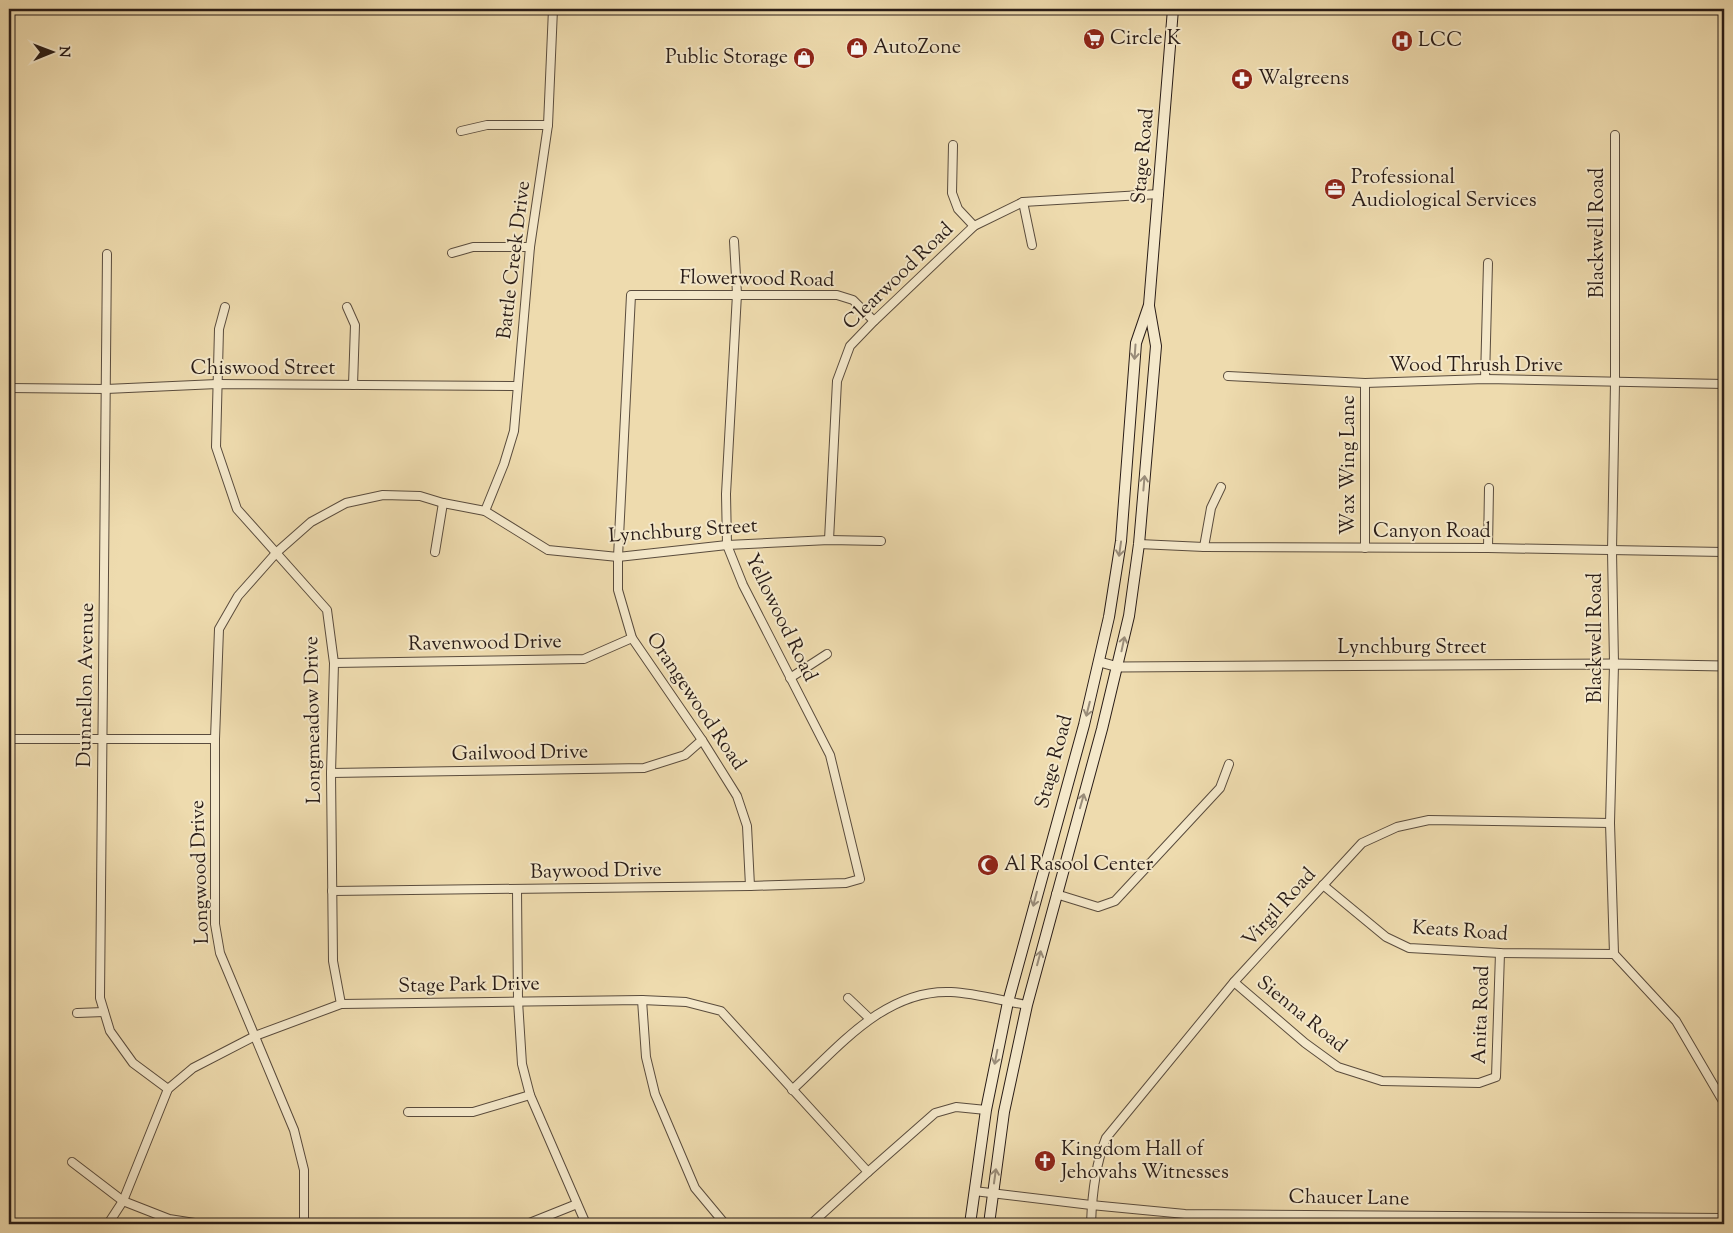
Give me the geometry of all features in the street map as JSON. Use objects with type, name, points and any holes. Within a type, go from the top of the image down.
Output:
[{"type":"main road","name":"Stage Road","points":[[970,1224],[986,1110],[1008,1002],[1100,662],[1109,617],[1121,541],[1136,343],[1149,305],[1173,9]]},
{"type":"main road","name":"Stage Road","points":[[989,1224],[1004,1112],[1026,1005],[1118,667],[1128,616],[1139,544],[1156,346],[1149,305]]},
{"type":"street","name":"Battle Creek Drive","points":[[485,511],[504,464],[514,431],[530,247],[548,125],[553,9]]},
{"type":"street","points":[[461,131],[487,125],[548,125]]},
{"type":"street","name":"Blackwell Road","points":[[1614,954],[1610,823],[1614,664],[1612,551],[1615,383],[1615,135]]},
{"type":"street","points":[[954,145],[952,193],[958,209],[974,226]]},
{"type":"street","name":"Clearwood Road","points":[[829,540],[837,381],[850,346],[874,320],[974,226],[1023,202],[1159,194]]},
{"type":"street","points":[[1023,202],[1032,245]]},
{"type":"street","name":"Yellowood Road","points":[[734,241],[737,294],[726,494],[728,545],[743,586],[830,755],[860,879]]},
{"type":"street","points":[[452,253],[473,246],[530,247]]},
{"type":"street","name":"Dunnellon Avenue","points":[[107,254],[100,998],[110,1032],[133,1063],[168,1089]]},
{"type":"street","points":[[1485,379],[1488,263]]},
{"type":"street","name":"Flowerwood Road","points":[[631,295],[837,294],[853,300],[874,320]]},
{"type":"street","name":"Orangewood Road","points":[[631,295],[618,590],[632,638],[702,740],[737,796],[747,826],[750,886]]},
{"type":"street","name":"Longmeadow Drive","points":[[225,307],[219,328],[216,447],[237,509],[327,610],[334,664],[331,772],[333,961],[341,1004]]},
{"type":"street","points":[[347,307],[355,325],[354,384]]},
{"type":"street","name":"Wood Thrush Drive","points":[[1228,376],[1365,383],[1485,379],[1724,384]]},
{"type":"street","name":"Wax Wing Lane","points":[[1365,383],[1365,548]]},
{"type":"street","name":"Chiswood Street","points":[[9,388],[106,389],[217,384],[517,386]]},
{"type":"street","points":[[1204,547],[1211,508],[1221,487]]},
{"type":"street","points":[[1488,548],[1489,488]]},
{"type":"street","name":"Lynchburg Street","points":[[277,552],[311,522],[346,504],[384,495],[420,496],[443,503],[485,511],[548,550],[618,557],[728,545],[829,540],[881,541]]},
{"type":"street","points":[[435,552],[443,503]]},
{"type":"street","name":"Canyon Road","points":[[1139,544],[1204,547],[1488,548],[1724,552]]},
{"type":"street","name":"Longwood Drive","points":[[277,552],[238,596],[219,629],[215,739],[215,924],[220,953],[294,1130],[304,1170],[303,1224]]},
{"type":"street","name":"Ravenwood Drive","points":[[334,664],[584,659],[632,638]]},
{"type":"street","points":[[790,678],[827,654]]},
{"type":"street","name":"Lynchburg Street","points":[[1100,662],[1118,667],[1614,664],[1724,666]]},
{"type":"street","points":[[9,739],[215,739]]},
{"type":"street","name":"Gailwood Drive","points":[[331,772],[644,768],[685,754],[702,740]]},
{"type":"street","points":[[1056,894],[1098,907],[1115,900],[1220,788],[1229,764]]},
{"type":"street","name":"Virgil Road","points":[[1090,1224],[1099,1157],[1106,1138],[1234,982],[1362,843],[1397,826],[1429,820],[1610,823]]},
{"type":"street","name":"Baywood Drive","points":[[332,891],[846,884],[860,879]]},
{"type":"street","name":"Keats Road","points":[[1323,885],[1386,937],[1409,948],[1500,953],[1614,954]]},
{"type":"street","points":[[517,889],[518,1002],[522,1064],[530,1094],[586,1224]]},
{"type":"street","name":"Anita Road","points":[[1496,1078],[1500,953]]},
{"type":"street","points":[[1614,954],[1676,1021],[1724,1103]]},
{"type":"street","name":"Sienna Road","points":[[1234,982],[1304,1043],[1338,1067],[1382,1081],[1479,1083],[1496,1078]]},
{"type":"street","points":[[792,1090],[869,1018],[916,995],[950,992],[1026,1005]]},
{"type":"street","points":[[848,998],[869,1018]]},
{"type":"street","points":[[642,1000],[646,1057],[655,1094],[695,1188],[725,1224]]},
{"type":"street","name":"Stage Park Drive","points":[[108,1224],[122,1201],[168,1089],[193,1068],[255,1036],[341,1004],[642,1000],[686,1002],[721,1012],[868,1172]]},
{"type":"street","points":[[77,1013],[104,1012]]},
{"type":"street","points":[[408,1112],[473,1112],[530,1094]]},
{"type":"street","points":[[811,1224],[936,1112],[956,1107],[986,1110]]},
{"type":"street","points":[[72,1162],[122,1201],[169,1219],[201,1224]]},
{"type":"street","name":"Chaucer Lane","points":[[974,1191],[1091,1206],[1185,1214],[1724,1218]]},
{"type":"street","points":[[527,1224],[577,1204]]},
{"type":"place","name":"Circle K","points":[[1094,39]]},
{"type":"place","name":"LCC","points":[[1402,41]]},
{"type":"place","name":"AutoZone","points":[[857,48]]},
{"type":"place","name":"Public Storage","points":[[804,58]]},
{"type":"place","name":"Walgreens","points":[[1242,79]]},
{"type":"place","name":"Professional Audiological Services","points":[[1335,189]]},
{"type":"place","name":"Al Rasool Center","points":[[988,865]]},
{"type":"place","name":"Kingdom Hall of Jehovahs Witnesses","points":[[1045,1161]]}]
